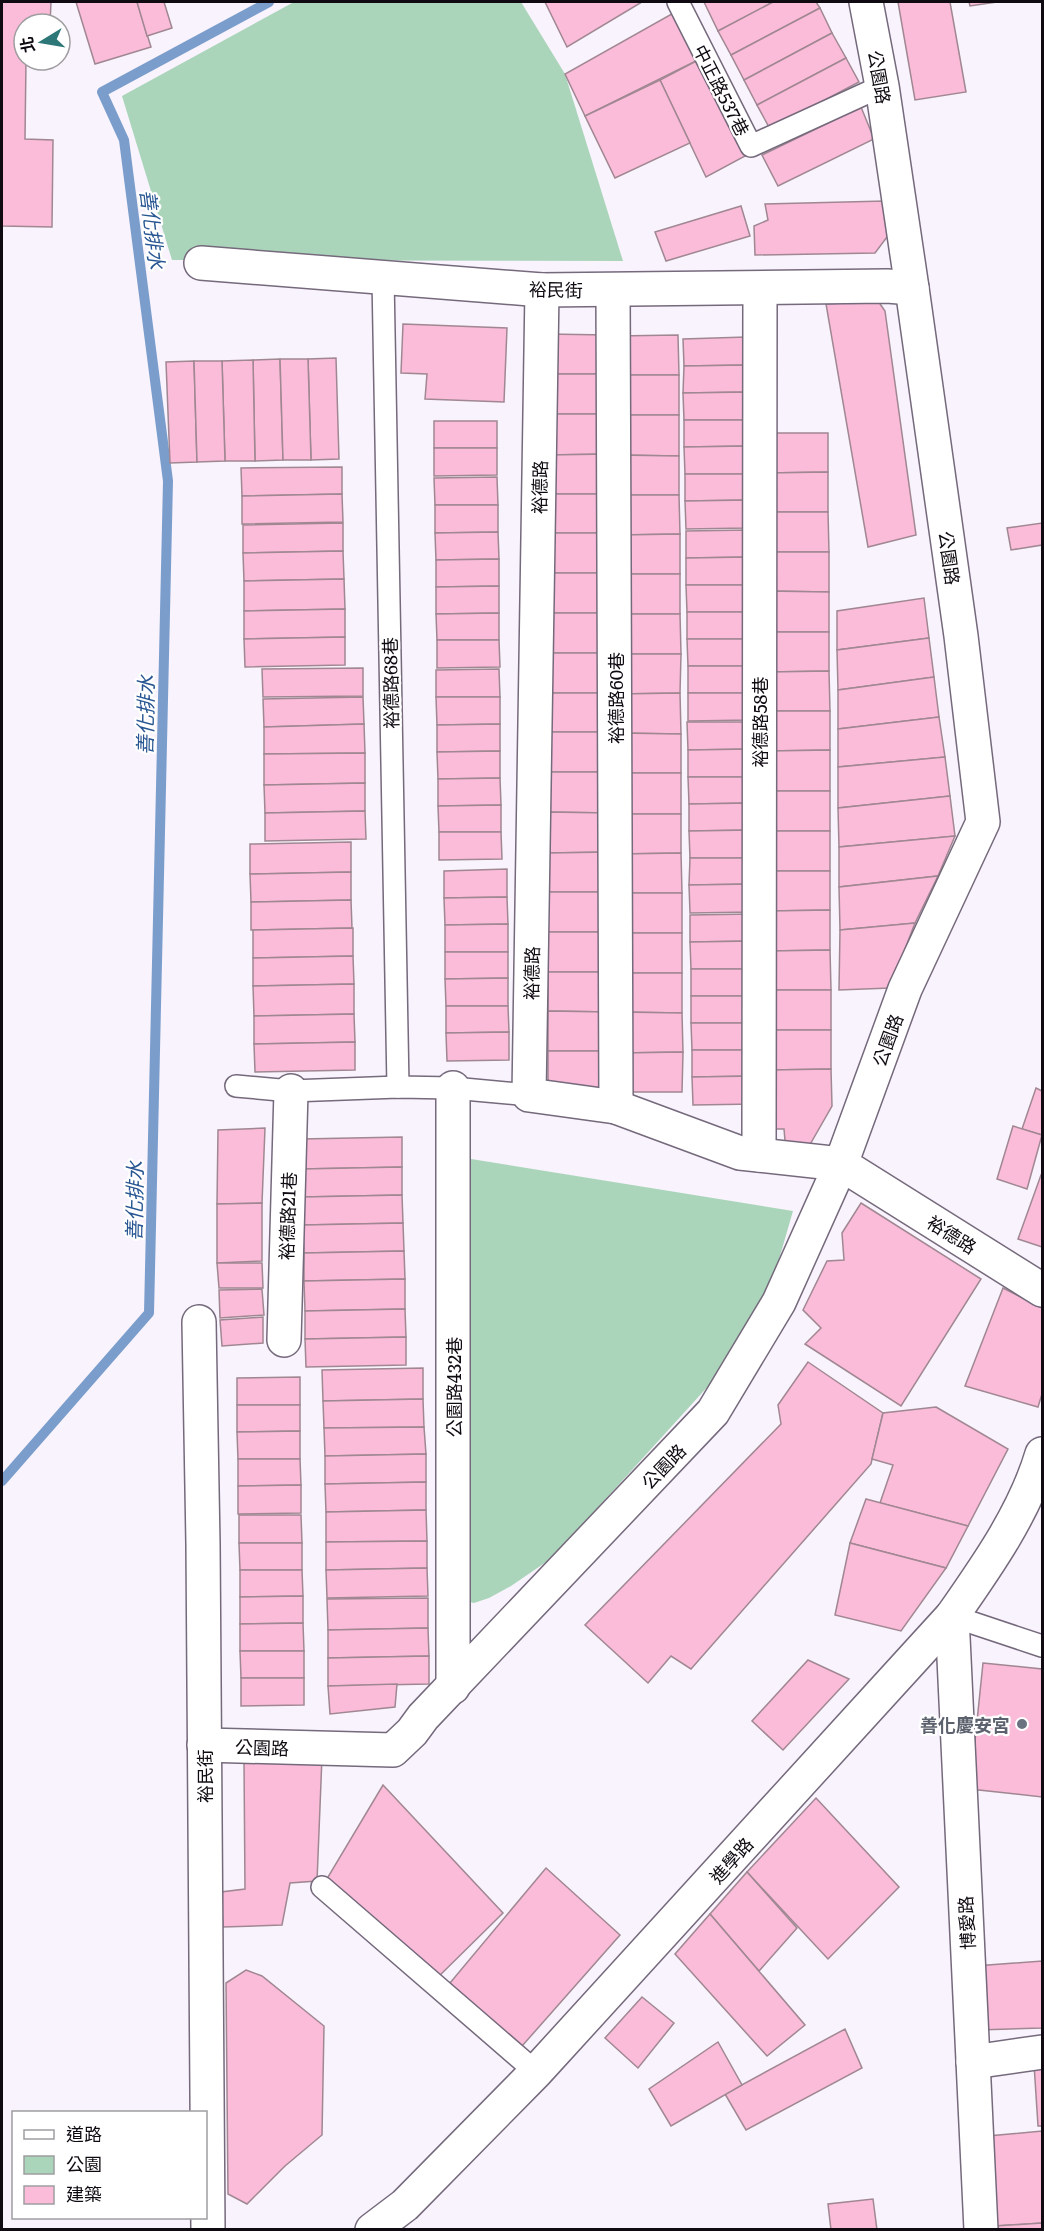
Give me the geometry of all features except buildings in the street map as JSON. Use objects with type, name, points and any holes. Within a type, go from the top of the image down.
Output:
[{"type":"street","name":"公園路","points":[[204,1745],[393,1750],[713,1412],[779,1302],[841,1164],[905,989],[983,822],[961,636],[912,288],[867,2]]},
{"type":"street","name":"裕民街","points":[[201,263],[542,291],[887,286],[912,288]]},
{"type":"street","name":"裕德路58巷","points":[[759,1155],[760,289]]},
{"type":"street","name":"裕德路60巷","points":[[614,290],[616,1107]]},
{"type":"street","name":"裕德路","points":[[542,291],[529,1095],[616,1107],[740,1153],[841,1164],[1042,1290]]},
{"type":"street","name":"公園路432巷","points":[[453,1088],[453,1687]]},
{"type":"street","name":"裕德路21巷","points":[[284,1340],[291,1092]]},
{"type":"street","name":"裕民街","points":[[199,1322],[208,2229]]},
{"type":"street","name":"進學路","points":[[372,2229],[405,2205],[536,2072],[952,1616],[1013,1520],[1037,1473],[1042,1454]]},
{"type":"street","name":"博愛路","points":[[952,1616],[981,2229]]},
{"type":"street","points":[[973,2062],[1042,2052]]},
{"type":"lane","name":"中正路537巷","points":[[678,2],[751,146],[882,86]]},
{"type":"lane","name":"裕德路68巷","points":[[383,278],[398,1087]]},
{"type":"lane","points":[[236,1086],[291,1092],[398,1087],[453,1088],[529,1095]]},
{"type":"lane","points":[[952,1616],[1042,1646]]},
{"type":"lane","points":[[322,1887],[536,2072]]},
{"type":"green space","points":[[294,2],[521,2],[565,74],[623,261],[172,260],[122,96]]},
{"type":"green space","points":[[440,1154],[793,1211],[773,1280],[721,1372],[552,1558],[511,1586],[474,1603],[462,1600]]},
{"type":"waterway","name":"善化排水","points":[[2,1481],[149,1313],[168,481],[124,140],[102,92],[269,2]]},
{"type":"place","name":"善化慶安宮","points":[[1022,1724]]}]
